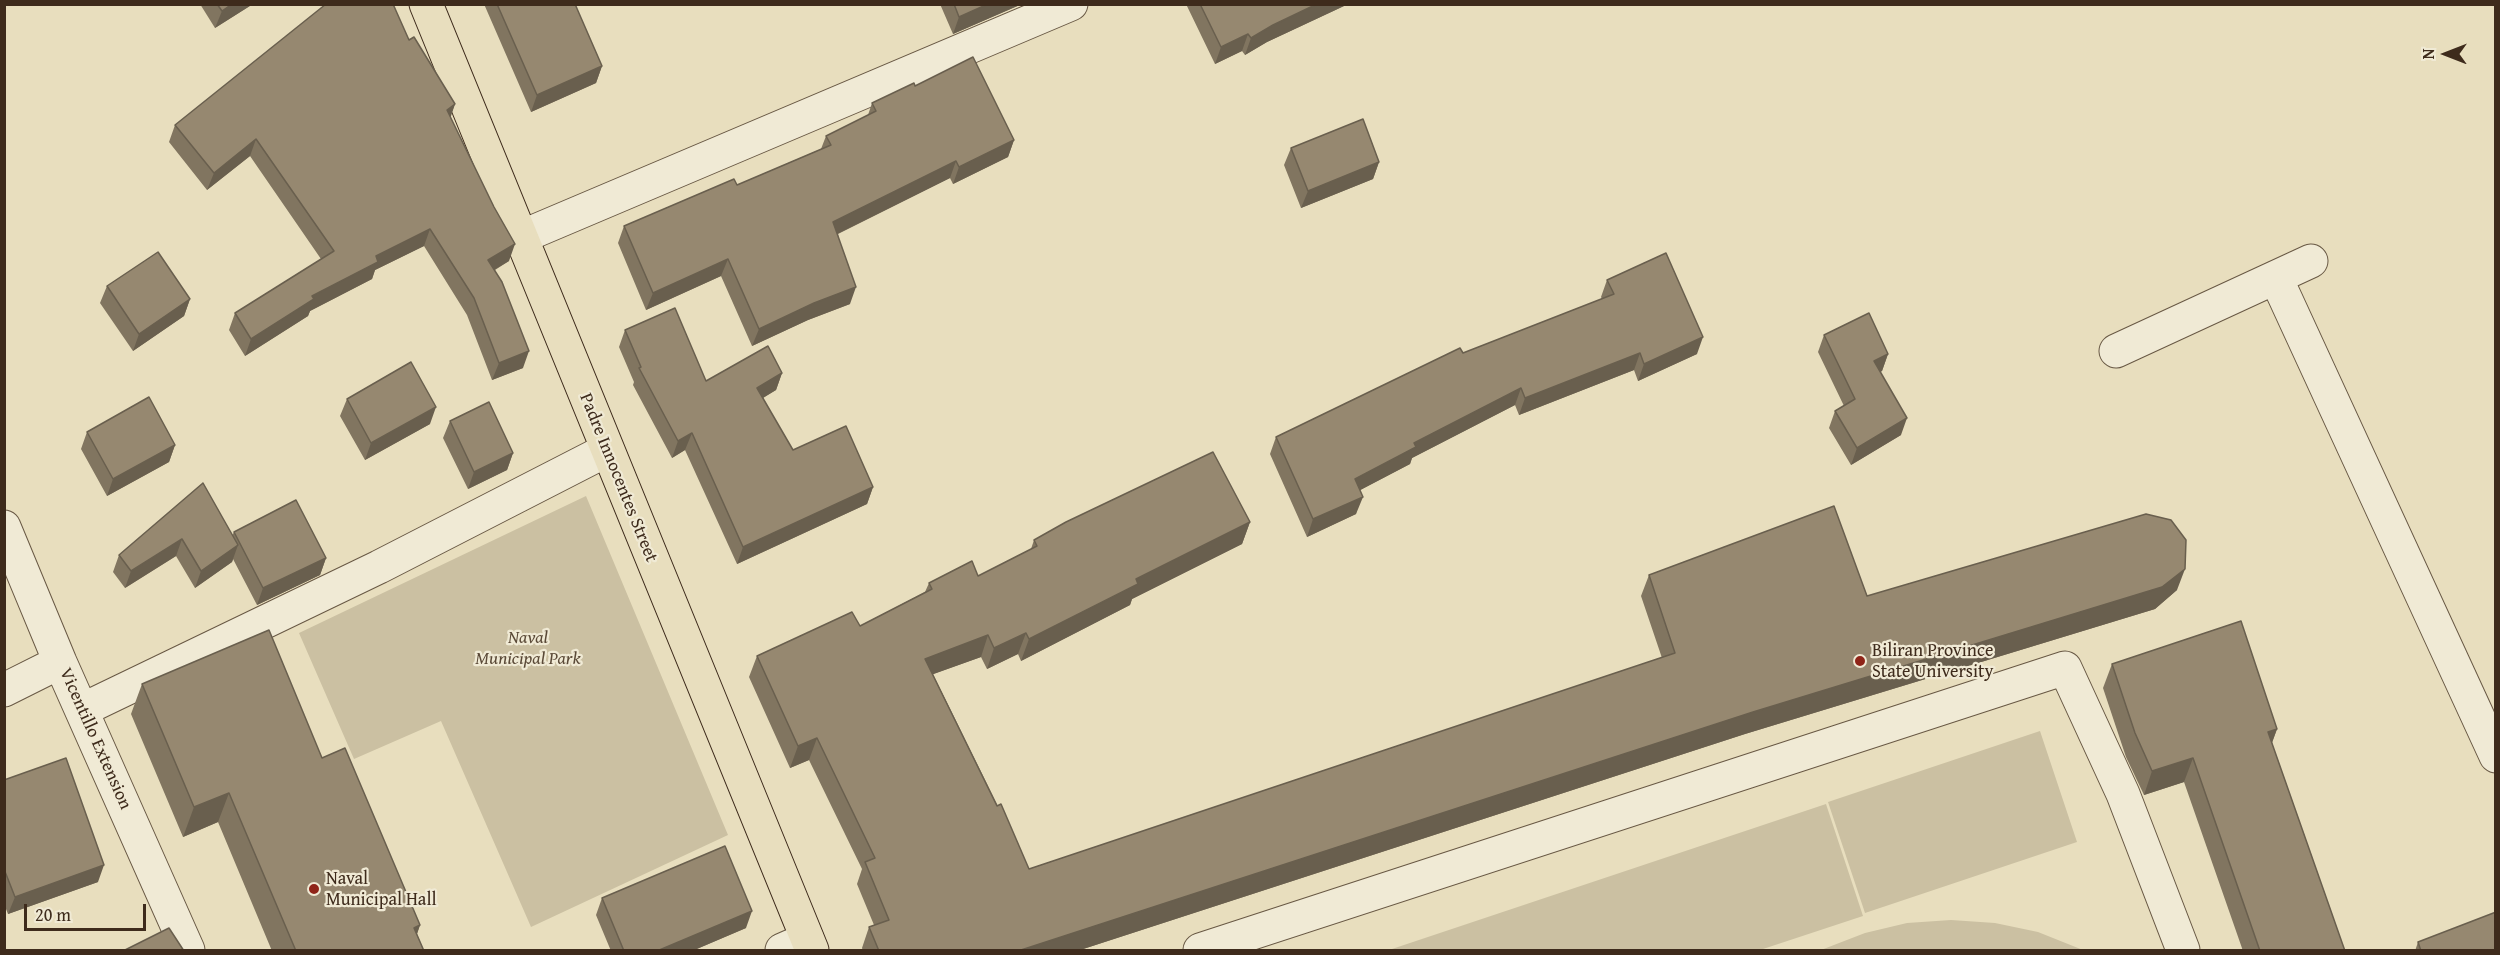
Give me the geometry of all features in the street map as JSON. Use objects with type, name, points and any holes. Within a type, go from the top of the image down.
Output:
[{"type":"main road","name":"Padre Innocentes Street","points":[[426,4],[607,450],[800,947]]},
{"type":"street","points":[[521,237],[1071,4]]},
{"type":"street","points":[[2116,351],[2311,261]]},
{"type":"street","points":[[2276,278],[2496,756]]},
{"type":"street","points":[[82,710],[379,567],[607,450]]},
{"type":"street","name":"Vicentillo Extension","points":[[8,545],[188,951]]},
{"type":"street","points":[[4,690],[60,663]]},
{"type":"street","points":[[1200,951],[2065,668],[2123,794],[2183,951]]},
{"type":"green space","name":"Naval Municipal Park","points":[[586,496],[728,835],[531,927],[441,721],[354,759],[299,633]]},
{"type":"green space","points":[[2040,731],[2077,842],[1865,913],[1828,802]]},
{"type":"green space","points":[[1826,804],[1863,916],[1760,950],[1389,950]]},
{"type":"green space","points":[[1951,920],[1995,923],[2038,932],[2083,950],[1821,950],[1865,933],[1907,923]]},
{"type":"building","points":[[217,4],[232,4],[222,11]]},
{"type":"building","points":[[326,4],[393,4],[409,40],[414,37],[455,104],[447,110],[494,207],[515,244],[488,260],[502,282],[529,351],[499,363],[474,298],[430,229],[376,256],[378,262],[312,296],[314,299],[251,339],[235,313],[334,251],[256,139],[214,173],[175,125]]},
{"type":"building","points":[[497,4],[575,4],[602,66],[537,95]]},
{"type":"building","points":[[954,4],[988,4],[959,17]]},
{"type":"building","points":[[1200,4],[1317,4],[1251,38],[1248,34],[1221,47]]},
{"type":"building","points":[[973,57],[1014,140],[959,167],[956,161],[833,222],[856,287],[814,303],[759,329],[728,259],[653,293],[624,226],[734,179],[737,185],[831,145],[826,136],[876,111],[872,103],[914,83],[915,86]]},
{"type":"building","points":[[1363,119],[1379,162],[1308,191],[1291,148]]},
{"type":"building","points":[[158,252],[190,299],[139,334],[107,286]]},
{"type":"building","points":[[1666,253],[1703,337],[1644,364],[1640,353],[1525,398],[1521,388],[1414,443],[1416,447],[1355,479],[1363,497],[1313,519],[1276,437],[1460,348],[1463,353],[1614,294],[1607,280]]},
{"type":"building","points":[[675,308],[706,381],[768,346],[782,373],[757,388],[793,450],[846,426],[873,487],[743,547],[692,433],[678,441],[639,368],[641,367],[625,330]]},
{"type":"building","points":[[1869,313],[1888,354],[1874,361],[1907,418],[1857,448],[1835,411],[1855,399],[1824,335]]},
{"type":"building","points":[[411,362],[436,407],[371,443],[347,399]]},
{"type":"building","points":[[149,397],[175,445],[113,479],[87,432]]},
{"type":"building","points":[[489,402],[513,453],[474,472],[450,421]]},
{"type":"building","points":[[1213,452],[1250,522],[1136,579],[1138,584],[1029,639],[1026,633],[994,648],[988,635],[925,659],[997,806],[1001,804],[1029,869],[1675,653],[1649,575],[1834,506],[1867,596],[2146,514],[2171,520],[2186,540],[2185,569],[2162,587],[1753,712],[1018,951],[879,951],[869,927],[889,920],[865,862],[875,858],[817,738],[798,746],[757,656],[852,612],[860,626],[932,589],[929,583],[972,561],[978,576],[1037,546],[1034,540],[1066,522]]},
{"type":"building","points":[[203,483],[238,545],[201,571],[182,539],[131,571],[119,555]]},
{"type":"building","points":[[296,500],[326,558],[263,588],[234,532]]},
{"type":"building","points":[[2241,621],[2277,729],[2268,732],[2345,951],[2260,951],[2193,758],[2152,771],[2135,733],[2112,664]]},
{"type":"building","points":[[269,630],[322,758],[345,748],[420,925],[414,928],[424,951],[296,951],[229,793],[194,807],[142,684]]},
{"type":"building","points":[[66,758],[104,865],[15,897],[4,869],[4,780]]},
{"type":"building","points":[[725,846],[752,911],[657,951],[624,951],[602,898]]},
{"type":"building","points":[[2496,912],[2496,951],[2421,951],[2418,942]]},
{"type":"building","points":[[169,928],[184,951],[123,951]]},
{"type":"place","name":"Biliran Province State University","points":[[1860,661]]},
{"type":"place","name":"Naval Municipal Hall","points":[[314,889]]}]
